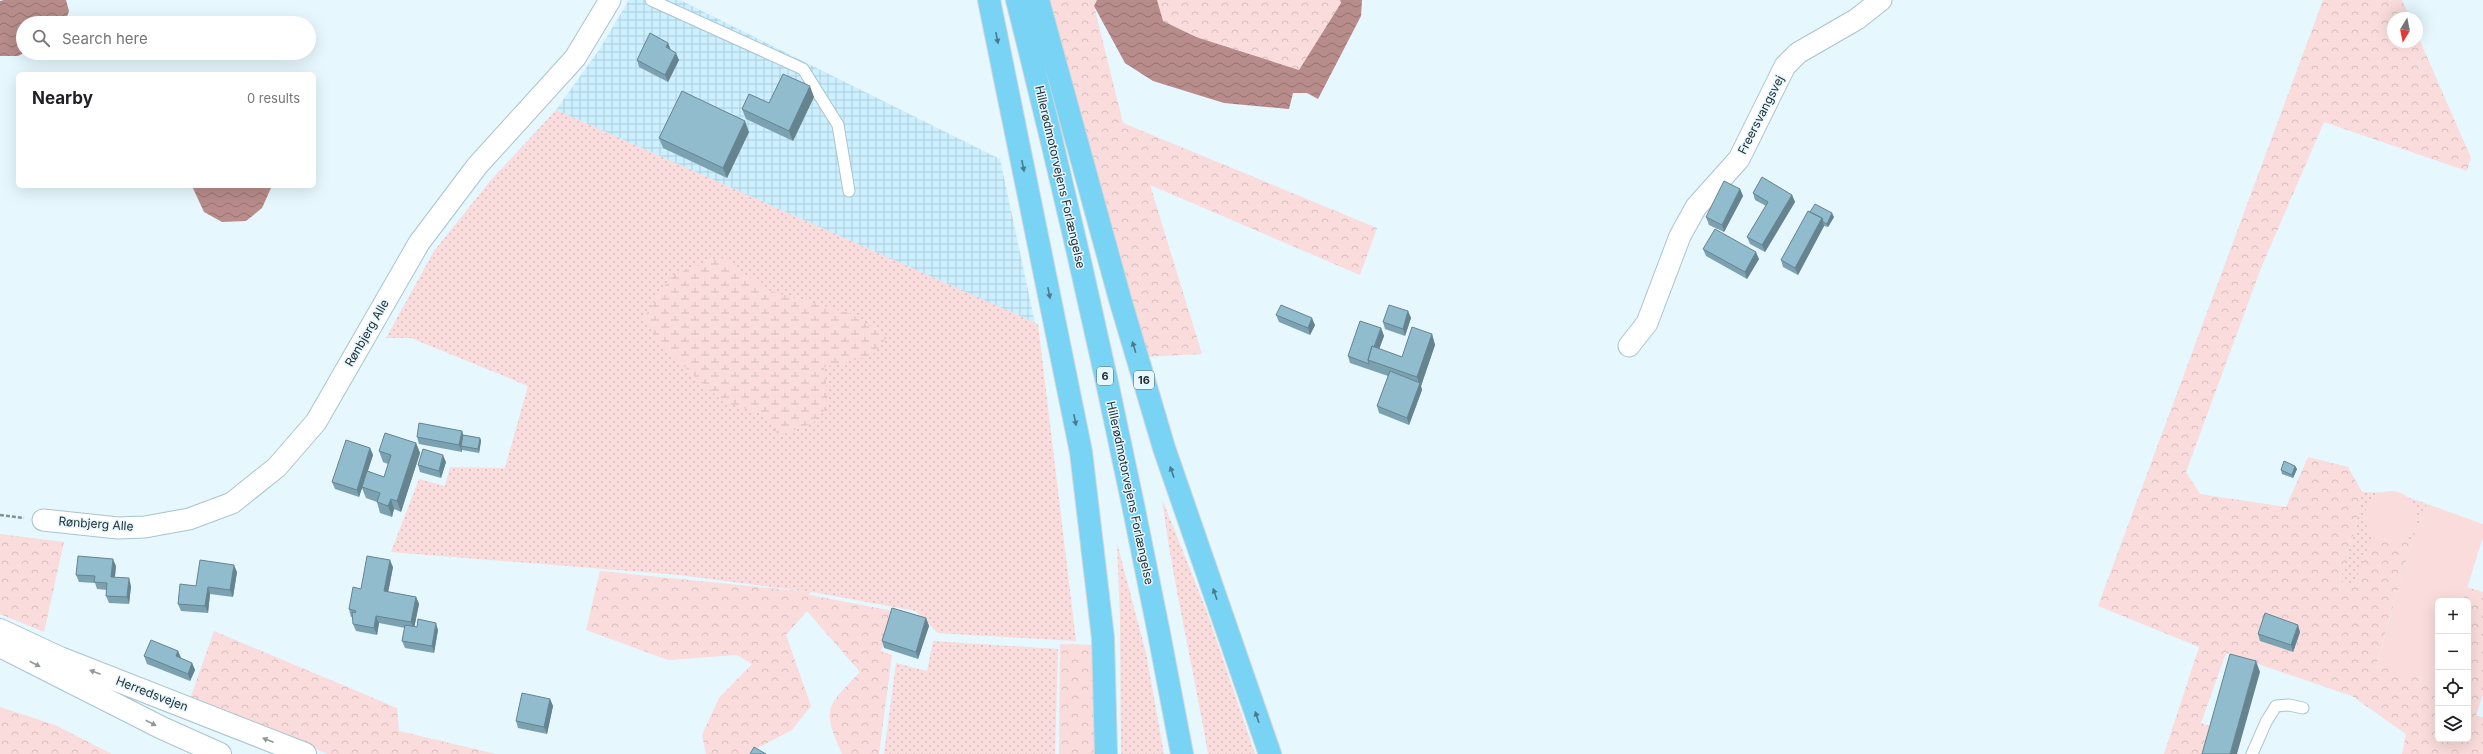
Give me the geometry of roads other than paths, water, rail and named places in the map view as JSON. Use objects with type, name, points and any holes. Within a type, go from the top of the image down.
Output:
[{"type":"highway","points":[[989,0],[1081,452],[1104,638],[1106,754]]},
{"type":"highway","name":"Hillerødmotorvejens Forlængelse","points":[[1017,0],[1053,141],[1137,520],[1182,754]]},
{"type":"highway","name":"16","points":[[1038,0],[1120,298],[1164,448],[1270,754]]},
{"type":"street","name":"Rønbjerg Alle","points":[[43,520],[118,528],[145,527],[189,519],[232,502],[277,467],[316,422],[419,243],[477,166],[575,58],[610,0]]},
{"type":"street","name":"Freersvangsvej","points":[[1629,346],[1647,323],[1680,236],[1696,207],[1739,159],[1785,66],[1798,53],[1856,19],[1882,0]]},
{"type":"street","name":"Herredsvejen","points":[[0,630],[60,658],[304,754]]},
{"type":"street","name":"Herredsvejen","points":[[0,646],[162,728],[220,754]]},
{"type":"lane","points":[[651,0],[803,69],[838,125],[849,191]]},
{"type":"lane","points":[[2252,754],[2266,722],[2276,706],[2289,705],[2303,708]]},
{"type":"water","points":[[66,0],[69,11],[67,16],[16,16],[16,56],[0,56],[0,1]]},
{"type":"water","points":[[1097,0],[1157,0],[1163,21],[1196,37],[1299,70],[1341,3],[1340,0],[1362,0],[1361,16],[1318,99],[1307,93],[1293,93],[1289,109],[1224,103],[1153,81],[1125,63],[1094,6]]},
{"type":"water","points":[[193,188],[271,188],[262,208],[246,221],[222,222],[204,212]]}]
